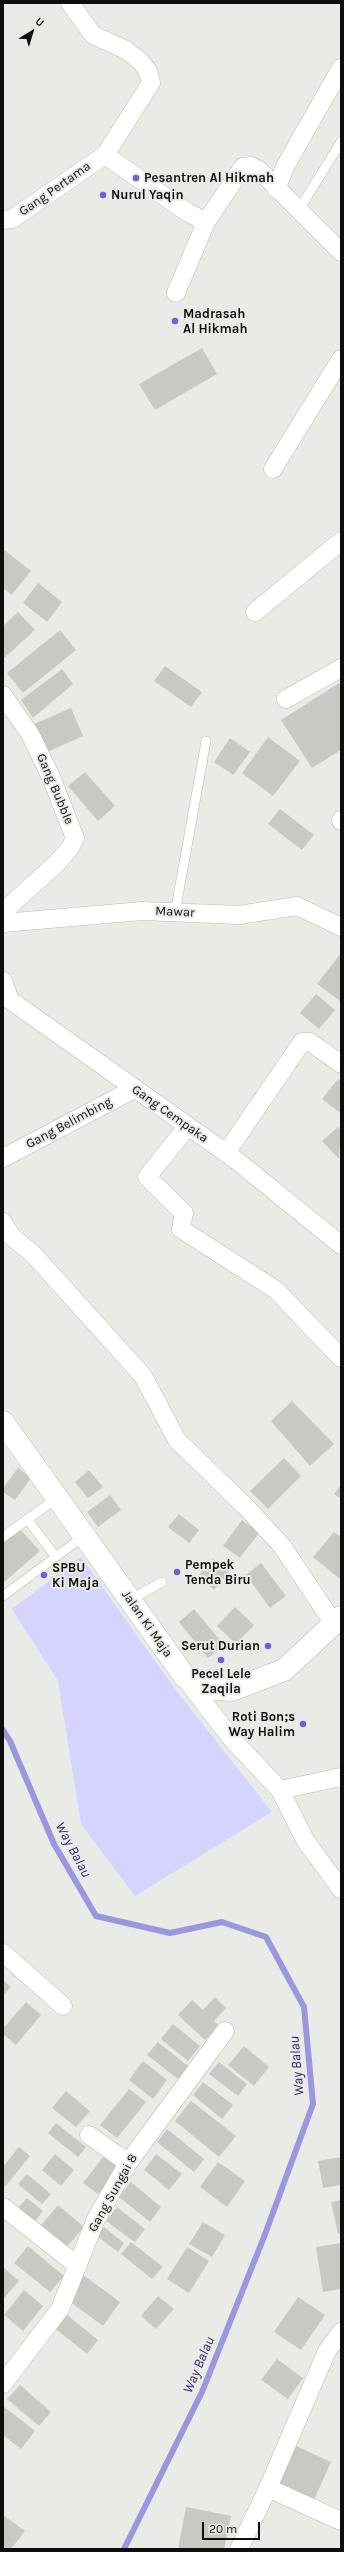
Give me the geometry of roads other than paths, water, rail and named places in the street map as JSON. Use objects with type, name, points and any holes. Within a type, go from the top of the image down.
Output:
[{"type":"main road","name":"Jalan Ki Maja","points":[[3,1422],[185,1677],[205,1688],[232,1690],[284,1670],[337,1620]]},
{"type":"street","points":[[70,3],[93,35],[126,50],[140,61],[148,71],[151,83],[105,155],[187,212],[206,222]]},
{"type":"street","points":[[276,189],[286,165],[341,68]]},
{"type":"street","name":"Gang Pertama","points":[[3,220],[12,219],[105,155]]},
{"type":"street","points":[[176,293],[206,222],[243,167],[251,166],[259,170],[298,211],[341,252]]},
{"type":"street","points":[[273,469],[341,359]]},
{"type":"street","points":[[254,612],[341,541]]},
{"type":"street","points":[[286,699],[341,668]]},
{"type":"street","name":"Gang Bubble","points":[[3,695],[30,734],[51,777],[75,838],[70,848],[57,863],[3,912]]},
{"type":"street","name":"Mawar","points":[[3,923],[142,911],[239,915],[297,906],[321,915],[341,926]]},
{"type":"street","name":"Gang Cempaka","points":[[3,981],[10,1000],[226,1153],[341,1245]]},
{"type":"street","points":[[226,1153],[302,1042],[310,1042],[341,1064]]},
{"type":"street","name":"Gang Belimbing","points":[[3,1158],[134,1089]]},
{"type":"street","points":[[188,1126],[147,1177],[184,1213],[181,1229],[276,1290],[339,1350]]},
{"type":"street","points":[[3,1222],[11,1236],[32,1254],[143,1376],[177,1440],[248,1509],[282,1546],[337,1620]]},
{"type":"street","points":[[185,1677],[231,1738],[280,1790],[305,1840],[341,1889]]},
{"type":"street","points":[[280,1790],[341,1777]]},
{"type":"street","points":[[3,1954],[63,2006]]},
{"type":"street","name":"Gang Sungai 8","points":[[3,2384],[60,2309],[96,2219],[128,2163],[224,2031]]},
{"type":"street","points":[[89,2135],[128,2163]]},
{"type":"street","points":[[3,2208],[78,2266]]},
{"type":"street","points":[[238,2549],[268,2488],[327,2351],[341,2332]]},
{"type":"street","points":[[268,2488],[341,2521]]},
{"type":"lane","points":[[298,211],[341,142]]},
{"type":"lane","points":[[175,913],[206,741]]},
{"type":"lane","points":[[3,1536],[58,1498]]},
{"type":"lane","points":[[28,1520],[55,1556]]},
{"type":"lane","points":[[3,1596],[84,1536]]},
{"type":"lane","points":[[130,1600],[162,1582]]},
{"type":"waterway","name":"Way Balau","points":[[3,1730],[10,1741],[54,1844],[96,1916],[170,1933],[222,1922],[266,1937],[304,2007],[313,2104],[264,2237],[202,2392],[124,2549]]},
{"type":"place","name":"Pesantren Al Hikmah","points":[[136,178]]},
{"type":"place","name":"Nurul Yaqin","points":[[103,195]]},
{"type":"place","name":"Madrasah Al Hikmah","points":[[175,321]]},
{"type":"place","name":"Pempek Tenda Biru","points":[[177,1572]]},
{"type":"place","name":"SPBU Ki Maja","points":[[44,1575]]},
{"type":"place","name":"Serut Durian","points":[[268,1646]]},
{"type":"place","name":"Pecel Lele Zaqila","points":[[221,1660]]},
{"type":"place","name":"Roti Bon;s Way Halim","points":[[303,1724]]}]
